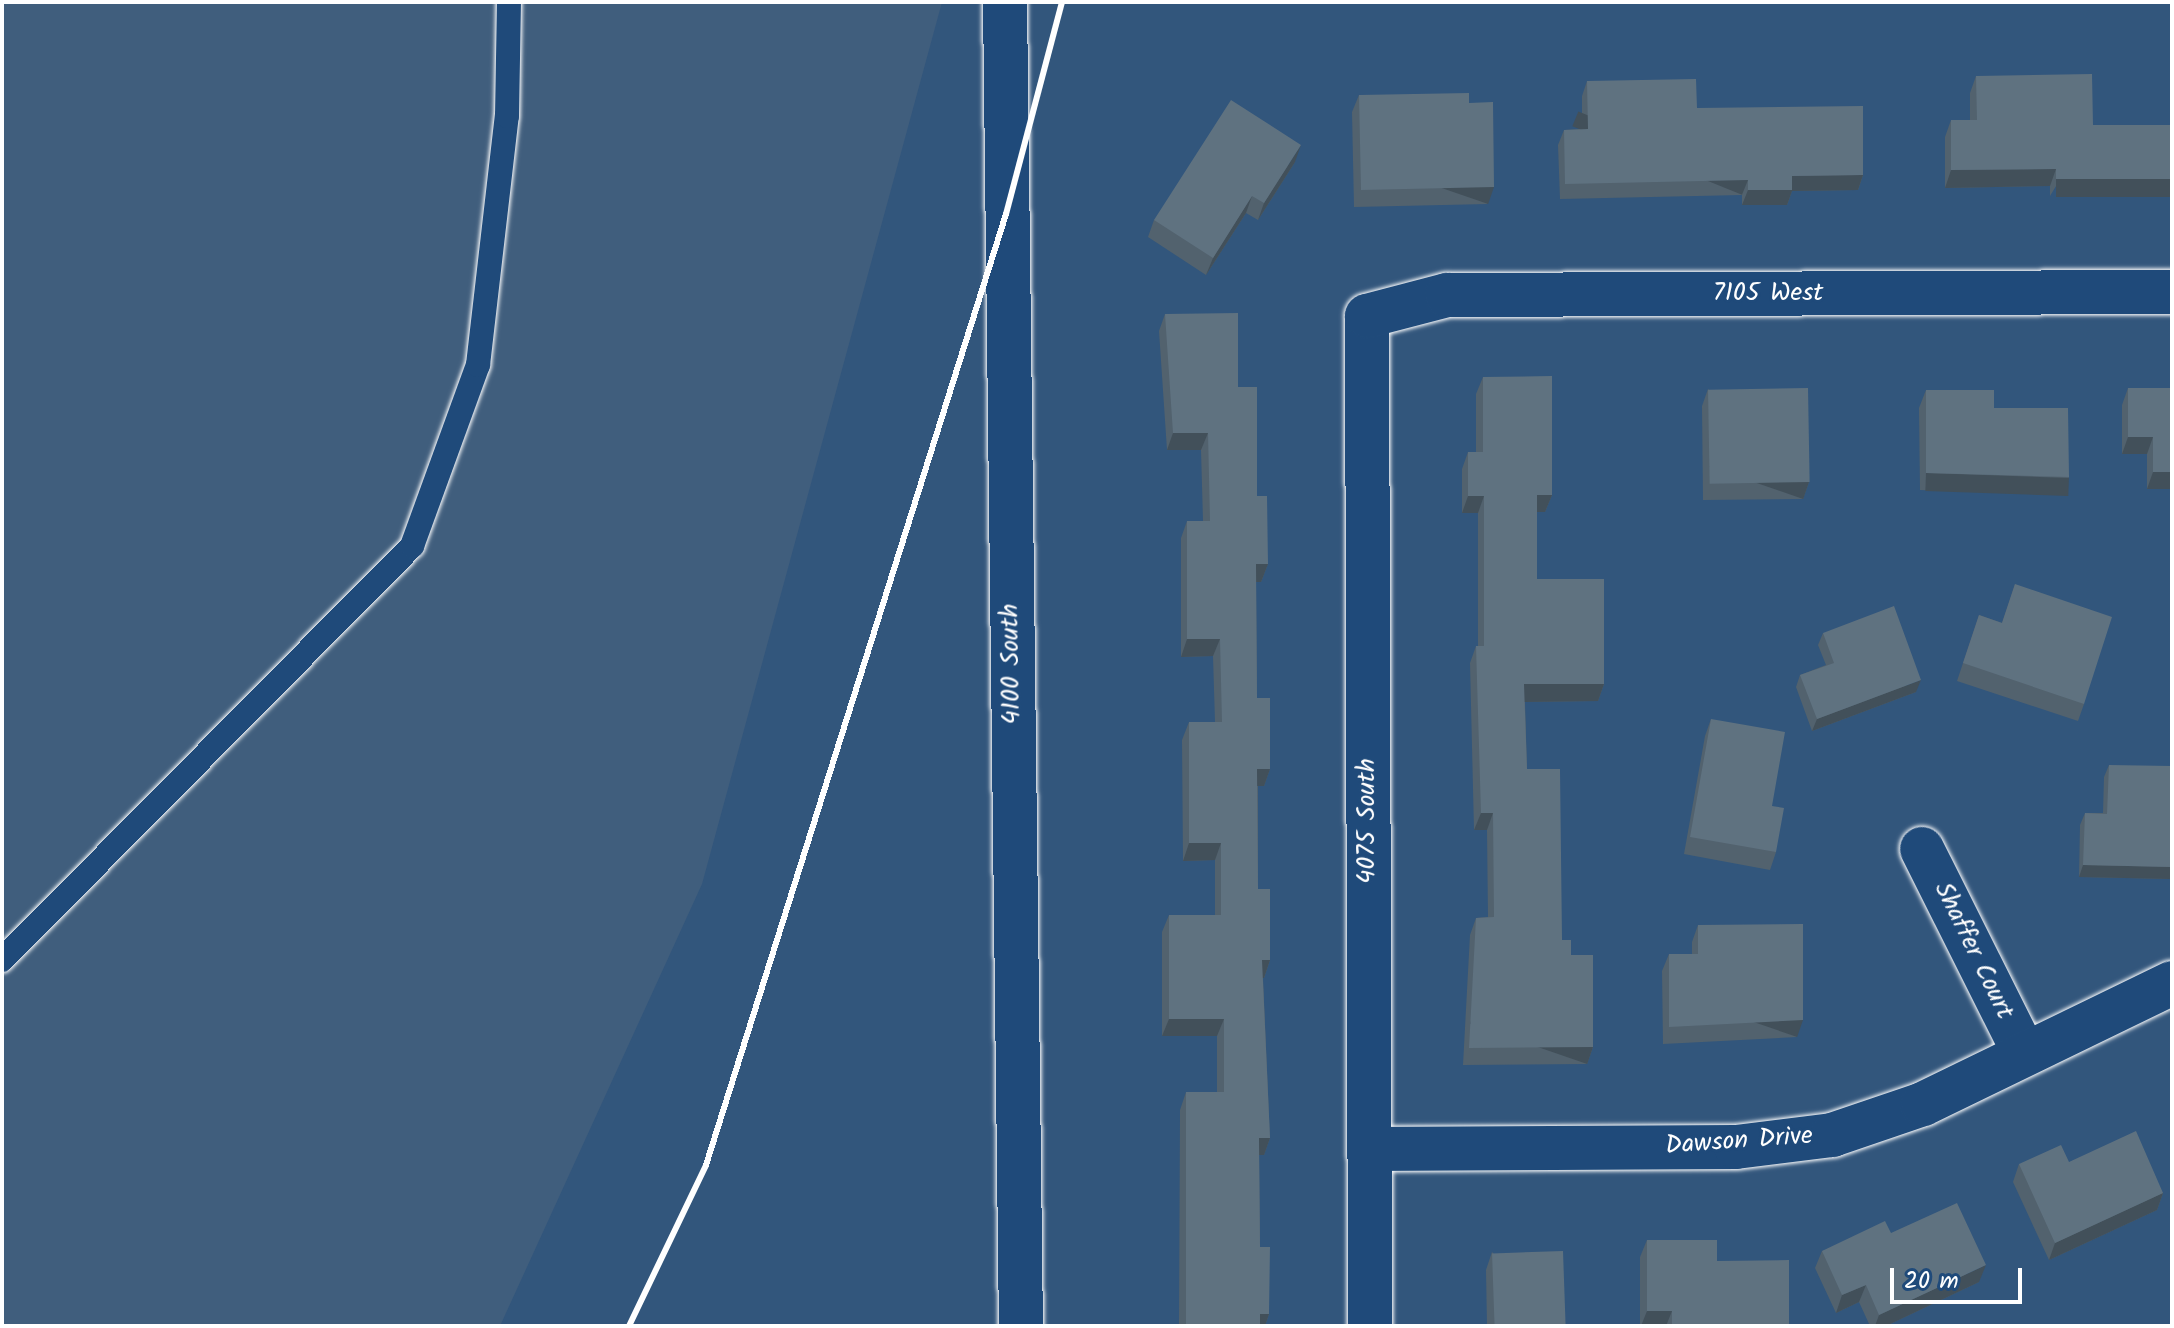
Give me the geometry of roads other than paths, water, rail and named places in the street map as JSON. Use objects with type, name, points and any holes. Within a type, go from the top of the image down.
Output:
[{"type":"street","name":"4100 South","points":[[1005,2],[1021,1326]]},
{"type":"street","name":"7105 West","points":[[1367,316],[1447,295],[2172,292]]},
{"type":"street","name":"4075 South","points":[[1367,316],[1370,1326]]},
{"type":"street","name":"Shaffer Court","points":[[1922,849],[2024,1053]]},
{"type":"street","name":"Dawson Drive","points":[[1369,1149],[1785,1144],[1878,1121],[2172,983]]},
{"type":"lane","points":[[2,960],[412,546],[478,365],[507,116],[509,2]]},
{"type":"railway","points":[[629,1326],[706,1165],[1006,214],[1062,2]]}]
